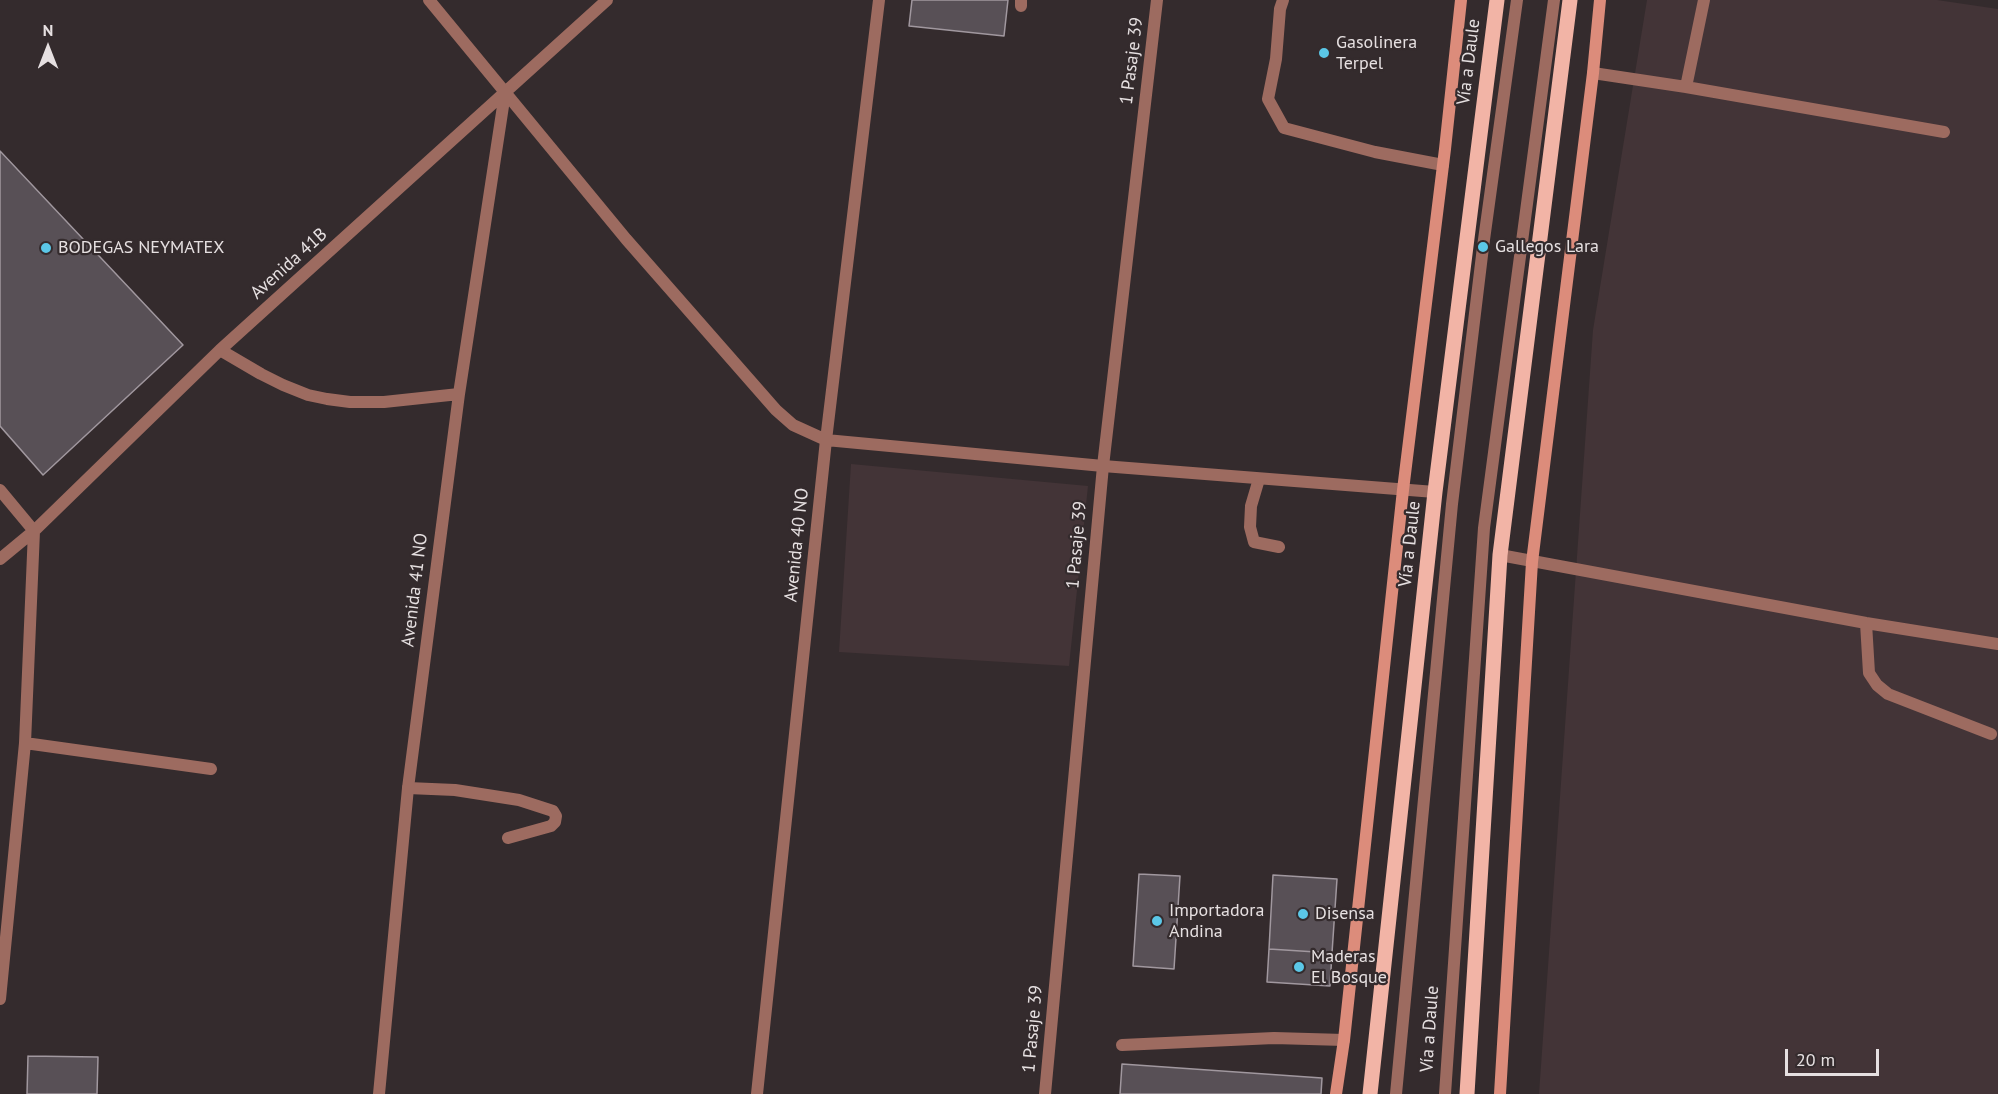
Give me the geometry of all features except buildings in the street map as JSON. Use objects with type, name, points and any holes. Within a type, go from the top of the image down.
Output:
[{"type":"main road","name":"Vía a Daule","points":[[1336,1094],[1344,1040],[1404,490],[1461,0]]},
{"type":"main road","name":"Vía a Daule","points":[[1371,1094],[1435,492],[1497,0]]},
{"type":"main road","points":[[1467,1094],[1500,555],[1570,0]]},
{"type":"main road","points":[[1500,1094],[1532,562],[1593,73],[1600,0]]},
{"type":"street","points":[[429,0],[626,238],[776,410],[794,425],[826,440],[1103,466],[1435,492]]},
{"type":"street","name":"Avenida 41B","points":[[0,559],[34,531],[220,350],[607,0]]},
{"type":"street","name":"Avenida 40 NO","points":[[757,1094],[826,440],[879,0]]},
{"type":"street","name":"1 Pasaje 39","points":[[1045,1094],[1103,466],[1157,0]]},
{"type":"street","points":[[1283,0],[1276,59],[1268,99],[1284,128],[1375,152],[1443,165]]},
{"type":"street","name":"Vía a Daule","points":[[1396,1094],[1452,504],[1483,247],[1517,0]]},
{"type":"street","name":"Vía a Daule","points":[[1445,1094],[1484,528],[1554,0]]},
{"type":"street","points":[[1686,87],[1704,0]]},
{"type":"street","points":[[1593,73],[1944,132]]},
{"type":"street","name":"Avenida 41 NO","points":[[379,1094],[408,788],[459,394],[505,93]]},
{"type":"street","points":[[220,350],[283,385],[308,395],[327,399],[384,402],[459,394]]},
{"type":"street","points":[[1259,479],[1251,506],[1250,526],[1254,542],[1279,547]]},
{"type":"street","points":[[0,490],[34,531],[25,743],[0,999]]},
{"type":"street","points":[[1500,555],[1866,623],[1998,644]]},
{"type":"street","points":[[1866,623],[1869,673],[1876,685],[1888,694],[1991,734]]},
{"type":"street","points":[[25,743],[211,770]]},
{"type":"street","points":[[408,788],[455,790],[519,800],[553,811],[556,816],[551,826],[508,838]]},
{"type":"street","points":[[1122,1046],[1274,1038],[1344,1040]]},
{"type":"shaded area","points":[[1647,0],[1937,0],[1998,9],[1998,1094],[1539,1094],[1593,330]]},
{"type":"shaded area","points":[[851,464],[1088,486],[1069,666],[839,652]]},
{"type":"place","name":"Gasolinera Terpel","points":[[1324,53]]},
{"type":"place","name":"Gallegos Lara","points":[[1483,247]]},
{"type":"place","name":"BODEGAS NEYMATEX","points":[[46,248]]},
{"type":"place","name":"Disensa","points":[[1303,914]]},
{"type":"place","name":"Importadora Andina","points":[[1157,921]]},
{"type":"place","name":"Maderas El Bosque","points":[[1299,967]]}]
